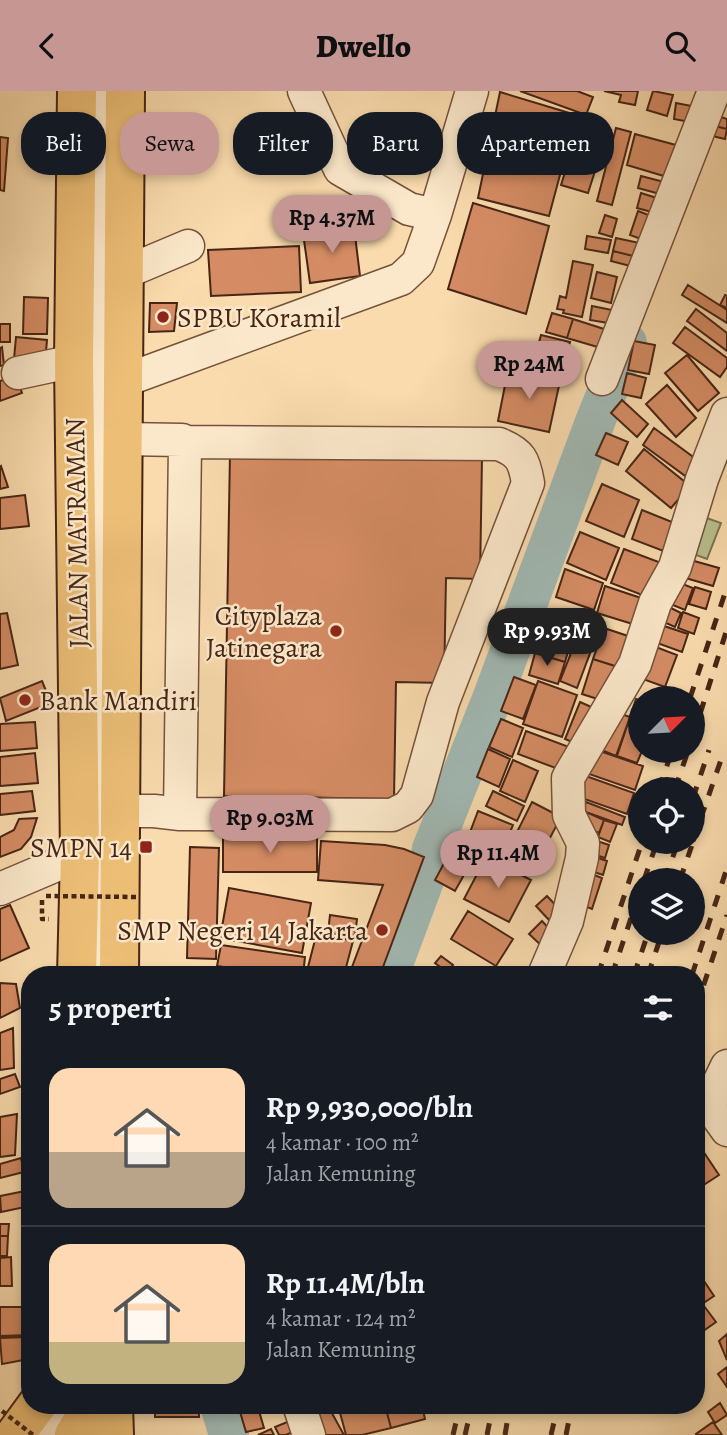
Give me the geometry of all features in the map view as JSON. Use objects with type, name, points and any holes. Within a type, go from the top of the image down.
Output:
[{"type":"main road","name":"JALAN MATRAMAN","points":[[77,91],[74,361],[80,855],[77,966]]},
{"type":"main road","name":"JALAN MATRAMAN","points":[[119,966],[125,91]]},
{"type":"main road","points":[[74,1435],[87,1414]]},
{"type":"main road","points":[[113,1414],[114,1435]]},
{"type":"street","points":[[98,966],[104,282],[102,91]]},
{"type":"street","points":[[304,91],[340,169],[409,209],[435,215]]},
{"type":"street","points":[[123,381],[401,279],[418,263],[472,91]]},
{"type":"street","points":[[602,379],[715,91]]},
{"type":"street","points":[[124,273],[188,246]]},
{"type":"street","points":[[18,373],[74,361]]},
{"type":"street","points":[[548,966],[567,921],[582,858],[583,843],[569,815],[568,778],[635,664],[654,603],[675,567],[702,479],[727,414]]},
{"type":"street","points":[[120,811],[180,814],[392,815],[408,807],[417,795],[443,702],[528,483],[524,461],[512,449],[499,443],[184,442],[123,439]]},
{"type":"street","points":[[180,814],[184,442]]},
{"type":"street","points":[[0,889],[80,855]]},
{"type":"street","points":[[727,1066],[710,1101],[712,1109],[727,1130]]},
{"type":"street","points":[[50,1435],[62,1414]]},
{"type":"street","points":[[93,1414],[94,1435]]},
{"type":"street","points":[[302,1414],[309,1435]]},
{"type":"path","points":[[42,919],[44,896],[138,897]]},
{"type":"path","points":[[18,1417],[33,1435]]},
{"type":"green space","points":[[701,516],[721,523],[707,559],[688,552]]},
{"type":"building","points":[[520,91],[577,91],[593,97],[587,112],[578,112]]},
{"type":"building","points":[[604,91],[638,91],[635,105],[619,102],[621,95]]},
{"type":"building","points":[[653,91],[673,95],[667,116],[647,110]]},
{"type":"building","points":[[500,92],[566,112],[496,112]]},
{"type":"building","points":[[676,103],[702,108],[700,124],[674,119]]},
{"type":"building","points":[[718,116],[727,119],[727,129],[715,126]]},
{"type":"building","points":[[715,126],[727,129],[725,139],[712,136]]},
{"type":"building","points":[[616,128],[631,132],[612,205],[597,201],[604,175],[614,175]]},
{"type":"building","points":[[635,134],[676,145],[667,177],[627,165]]},
{"type":"building","points":[[0,137],[8,138],[4,191],[0,190]]},
{"type":"building","points":[[483,175],[560,175],[549,216],[478,198]]},
{"type":"building","points":[[564,175],[594,175],[588,193],[561,185]]},
{"type":"building","points":[[641,176],[664,182],[660,194],[638,188]]},
{"type":"building","points":[[641,193],[663,200],[659,214],[637,208]]},
{"type":"building","points":[[473,203],[549,226],[526,314],[448,289]]},
{"type":"building","points":[[638,211],[654,217],[646,241],[630,235]]},
{"type":"building","points":[[605,215],[617,219],[612,237],[599,233]]},
{"type":"building","points":[[354,227],[360,276],[310,283],[303,233]]},
{"type":"building","points":[[587,236],[611,240],[608,253],[585,249]]},
{"type":"building","points":[[616,238],[644,244],[641,258],[613,251]]},
{"type":"building","points":[[299,246],[301,292],[211,296],[208,250]]},
{"type":"building","points":[[613,251],[641,258],[638,268],[611,261]]},
{"type":"building","points":[[573,261],[593,265],[582,317],[557,309],[560,296],[566,298]]},
{"type":"building","points":[[597,272],[617,277],[611,303],[591,298]]},
{"type":"building","points":[[688,285],[727,310],[727,323],[682,295]]},
{"type":"building","points":[[725,295],[727,296],[727,308],[720,305]]},
{"type":"building","points":[[24,297],[48,298],[47,334],[23,334]]},
{"type":"building","name":"SPBU Koramil","points":[[150,303],[177,303],[174,331],[149,332]]},
{"type":"building","points":[[592,306],[617,311],[614,324],[590,320]]},
{"type":"building","points":[[696,309],[727,333],[727,351],[687,321]]},
{"type":"building","points":[[552,313],[573,319],[567,338],[546,332]]},
{"type":"building","points":[[573,319],[607,330],[601,348],[567,338]]},
{"type":"building","points":[[0,324],[10,324],[10,342],[0,342]]},
{"type":"building","points":[[685,327],[727,358],[727,367],[720,377],[673,343]]},
{"type":"building","points":[[541,335],[570,342],[566,354],[538,346]]},
{"type":"building","points":[[16,337],[47,340],[45,363],[14,359]]},
{"type":"building","points":[[634,341],[655,345],[649,374],[628,370]]},
{"type":"building","points":[[2,347],[4,365],[0,366],[0,348]]},
{"type":"building","points":[[538,353],[567,360],[562,381],[533,374]]},
{"type":"building","points":[[687,355],[719,393],[698,411],[665,373]]},
{"type":"building","points":[[508,370],[560,381],[549,432],[498,421]]},
{"type":"building","points":[[627,373],[646,378],[641,398],[622,394]]},
{"type":"building","points":[[16,376],[22,393],[0,401],[0,381]]},
{"type":"building","points":[[667,385],[696,418],[676,437],[646,404]]},
{"type":"building","points":[[622,400],[648,424],[637,437],[611,413]]},
{"type":"building","points":[[654,428],[700,462],[688,478],[643,445]]},
{"type":"building","points":[[606,433],[628,442],[618,465],[596,455]]},
{"type":"building","points":[[644,449],[690,486],[671,508],[626,471]]},
{"type":"building","name":"Cityplaza Jatinegara","points":[[230,453],[482,458],[480,579],[446,578],[444,683],[396,682],[394,799],[224,796]]},
{"type":"building","points":[[0,467],[8,487],[0,489]]},
{"type":"building","points":[[602,484],[639,500],[624,537],[586,521]]},
{"type":"building","points":[[25,495],[29,526],[0,529],[0,498]]},
{"type":"building","points":[[642,510],[677,524],[666,552],[632,539]]},
{"type":"building","points":[[580,532],[619,548],[606,580],[567,563]]},
{"type":"building","points":[[624,549],[664,564],[650,598],[611,583]]},
{"type":"building","points":[[687,559],[719,568],[713,586],[682,577]]},
{"type":"building","points":[[565,569],[603,583],[594,610],[556,597]]},
{"type":"building","points":[[672,580],[693,588],[685,610],[663,601]]},
{"type":"building","points":[[605,586],[647,600],[639,626],[597,613]]},
{"type":"building","points":[[695,587],[711,592],[706,609],[689,604]]},
{"type":"building","points":[[665,605],[681,613],[675,627],[659,620]]},
{"type":"building","points":[[683,612],[699,618],[694,634],[678,628]]},
{"type":"building","points":[[7,613],[18,665],[0,669],[0,614]]},
{"type":"building","points":[[585,618],[601,624],[577,688],[560,681]]},
{"type":"building","points":[[652,622],[688,634],[682,652],[646,639]]},
{"type":"building","points":[[543,625],[573,634],[565,662],[535,653]]},
{"type":"building","points":[[604,628],[631,637],[621,668],[593,659]]},
{"type":"building","points":[[648,644],[677,655],[665,686],[637,677]]},
{"type":"building","points":[[535,653],[565,662],[558,684],[529,675]]},
{"type":"building","points":[[593,659],[621,668],[610,703],[582,694]]},
{"type":"building","points":[[514,677],[536,685],[523,719],[501,711]]},
{"type":"building","name":"Bank Mandiri","points":[[42,681],[51,703],[6,721],[0,698]]},
{"type":"building","points":[[538,681],[577,695],[562,737],[523,724]]},
{"type":"building","points":[[580,702],[596,709],[581,746],[565,739]]},
{"type":"building","points":[[613,711],[628,716],[616,756],[599,749]]},
{"type":"building","points":[[501,719],[523,728],[512,757],[489,747]]},
{"type":"building","points":[[35,722],[37,748],[0,751],[0,724]]},
{"type":"building","points":[[628,723],[628,760],[617,756]]},
{"type":"building","points":[[526,731],[569,747],[561,770],[518,754]]},
{"type":"building","points":[[488,749],[510,759],[499,787],[477,777]]},
{"type":"building","points":[[597,750],[643,766],[639,777],[628,777],[628,788],[589,774]]},
{"type":"building","points":[[35,753],[38,783],[0,786],[0,757]]},
{"type":"building","points":[[513,760],[538,771],[525,802],[500,791]]},
{"type":"building","points":[[583,775],[628,791],[628,811],[627,814],[576,796]]},
{"type":"building","points":[[32,791],[35,811],[0,815],[0,794]]},
{"type":"building","points":[[493,791],[524,806],[517,821],[486,806]]},
{"type":"building","points":[[532,802],[561,817],[541,855],[513,840]]},
{"type":"building","points":[[586,802],[625,817],[622,825],[583,811]]},
{"type":"building","points":[[478,811],[513,825],[503,849],[469,835]]},
{"type":"building","points":[[586,812],[604,820],[599,833],[580,825]]},
{"type":"building","points":[[37,818],[31,837],[21,849],[0,857],[0,837],[14,830],[19,819]]},
{"type":"building","points":[[604,820],[617,824],[610,842],[598,837]]},
{"type":"building","points":[[223,837],[317,838],[317,872],[223,872]]},
{"type":"building","points":[[457,839],[478,850],[455,891],[435,880]]},
{"type":"building","name":"SMP Negeri 14 Jakarta","points":[[321,841],[385,845],[424,857],[383,966],[352,966],[383,885],[318,880]]},
{"type":"building","points":[[597,841],[609,845],[605,858],[593,854]]},
{"type":"building","points":[[190,847],[219,848],[216,959],[187,958]]},
{"type":"building","points":[[592,856],[607,861],[603,875],[588,870]]},
{"type":"building","points":[[486,857],[531,880],[509,922],[464,899]]},
{"type":"building","points":[[587,872],[602,878],[592,909],[576,903]]},
{"type":"building","points":[[229,888],[311,903],[302,953],[220,938]]},
{"type":"building","points":[[547,896],[560,910],[549,920],[536,906]]},
{"type":"building","points":[[10,905],[29,948],[0,961],[0,909]]},
{"type":"building","points":[[468,911],[513,939],[496,966],[451,939]]},
{"type":"building","points":[[330,915],[357,919],[355,936],[328,933]]},
{"type":"building","points":[[542,921],[555,935],[543,947],[529,934]]},
{"type":"building","points":[[317,932],[353,941],[346,966],[308,966]]},
{"type":"building","points":[[221,945],[305,957],[304,966],[217,966]]},
{"type":"building","points":[[441,956],[453,965],[439,966],[435,963]]},
{"type":"building","points":[[0,983],[16,984],[20,1008],[0,1018]]},
{"type":"building","points":[[13,1028],[14,1068],[0,1070],[0,1033]]},
{"type":"building","points":[[15,1074],[20,1087],[0,1094],[0,1079]]},
{"type":"building","points":[[17,1114],[15,1155],[0,1157],[0,1117]]},
{"type":"building","points":[[705,1154],[719,1175],[705,1184]]},
{"type":"building","points":[[21,1158],[21,1173],[0,1178],[0,1164]]},
{"type":"building","points":[[21,1192],[21,1208],[1,1212],[0,1196]]},
{"type":"building","points":[[0,1224],[9,1224],[8,1236],[0,1236]]},
{"type":"building","points":[[0,1236],[8,1236],[7,1256],[0,1256]]},
{"type":"building","points":[[11,1257],[12,1286],[0,1286],[0,1258]]},
{"type":"building","points":[[705,1282],[714,1296],[705,1302]]},
{"type":"building","points":[[0,1307],[21,1307],[21,1335],[0,1336]]},
{"type":"building","points":[[705,1307],[716,1322],[705,1330]]},
{"type":"building","points":[[727,1334],[727,1360],[719,1341]]},
{"type":"building","points":[[21,1337],[21,1360],[2,1364],[0,1338]]},
{"type":"building","points":[[727,1367],[727,1387],[718,1374]]},
{"type":"building","points":[[720,1403],[727,1415],[715,1423],[708,1412]]},
{"type":"building","points":[[155,1414],[199,1414],[199,1417],[155,1417]]},
{"type":"building","points":[[241,1414],[260,1414],[264,1428],[246,1432]]},
{"type":"building","points":[[313,1414],[332,1414],[344,1435],[313,1435],[304,1419]]},
{"type":"building","points":[[340,1414],[387,1414],[391,1428],[362,1435],[346,1435]]},
{"type":"building","points":[[387,1414],[424,1414],[425,1419],[391,1428]]},
{"type":"building","points":[[292,1420],[297,1430],[279,1435],[275,1427]]},
{"type":"building","points":[[713,1422],[722,1435],[696,1434]]},
{"type":"building","points":[[271,1429],[274,1435],[258,1435]]},
{"type":"waterway","points":[[392,966],[429,867],[432,849],[627,343]]},
{"type":"waterway","points":[[223,1414],[229,1435]]},
{"type":"railway","points":[[694,686],[727,587]]},
{"type":"railway","points":[[705,698],[727,629]]},
{"type":"railway","points":[[700,777],[709,750]]},
{"type":"railway","points":[[705,806],[723,754]]},
{"type":"railway","points":[[663,777],[668,763]]},
{"type":"railway","points":[[679,777],[684,763]]},
{"type":"railway","points":[[601,966],[638,854]]},
{"type":"railway","points":[[648,868],[653,854]]},
{"type":"railway","points":[[669,868],[674,854]]},
{"type":"railway","points":[[684,868],[689,854]]},
{"type":"railway","points":[[695,966],[727,868]]},
{"type":"railway","points":[[705,981],[727,915]]},
{"type":"railway","points":[[615,966],[628,927]]},
{"type":"railway","points":[[637,966],[644,945]]},
{"type":"railway","points":[[651,966],[658,945]]},
{"type":"railway","points":[[453,1435],[458,1414]]},
{"type":"railway","points":[[465,1435],[470,1414]]},
{"type":"railway","points":[[487,1435],[491,1414]]},
{"type":"railway","points":[[505,1435],[508,1414]]},
{"type":"railway","points":[[551,1435],[556,1414]]},
{"type":"railway","points":[[566,1435],[570,1414]]},
{"type":"place","name":"SPBU Koramil","points":[[163,317]]},
{"type":"place","name":"Cityplaza Jatinegara","points":[[336,631]]},
{"type":"place","name":"Bank Mandiri","points":[[25,700]]},
{"type":"place","name":"SMPN 14","points":[[146,847]]},
{"type":"place","name":"SMP Negeri 14 Jakarta","points":[[382,930]]}]
